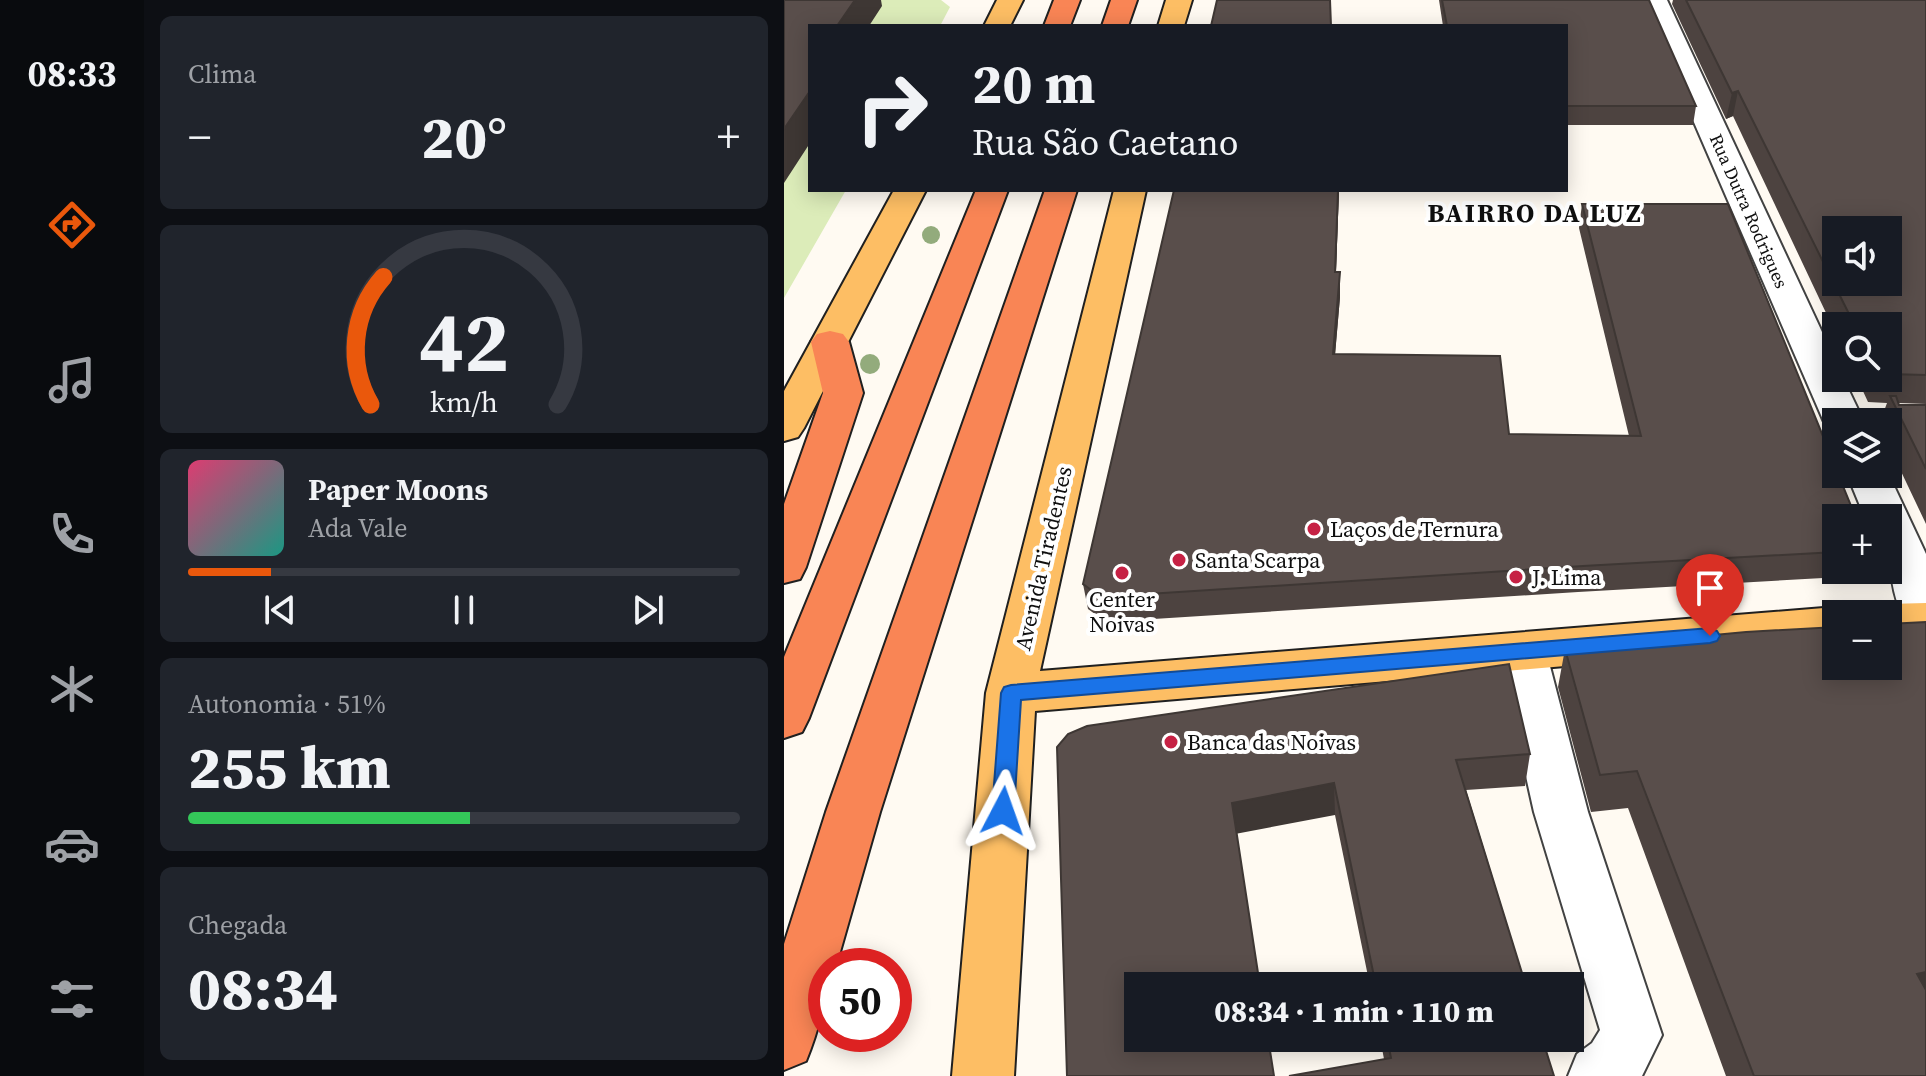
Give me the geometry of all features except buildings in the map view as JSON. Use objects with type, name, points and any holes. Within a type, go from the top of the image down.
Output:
[{"type":"highway","points":[[1058,24],[1067,0]]},
{"type":"highway","points":[[1116,24],[1124,0]]},
{"type":"highway","points":[[784,718],[991,192]]},
{"type":"highway","points":[[784,1040],[858,799],[1060,192]]},
{"type":"highway","points":[[784,567],[843,393],[830,342]]},
{"type":"main road","points":[[998,24],[1010,0]]},
{"type":"main road","points":[[1172,24],[1179,0]]},
{"type":"main road","points":[[784,428],[909,192]]},
{"type":"main road","name":"Avenida Tiradentes","points":[[983,1076],[1011,693],[1130,192]]},
{"type":"main road","points":[[1902,621],[1926,620]]},
{"type":"main road","points":[[1011,693],[1822,626]]},
{"type":"street","name":"Rua Dutra Rodrigues","points":[[1654,0],[1850,408]]},
{"type":"street","points":[[1902,550],[1926,620]]},
{"type":"street","points":[[1522,651],[1561,812],[1632,1035],[1614,1065],[1599,1076]]},
{"type":"green space","points":[[784,0],[941,0],[950,7],[941,24],[808,24],[808,192],[845,192],[784,298]]},
{"type":"place","name":"Laços de Ternura","points":[[1314,529]]},
{"type":"place","name":"Santa Scarpa","points":[[1179,560]]},
{"type":"place","name":"Center Noivas","points":[[1122,573]]},
{"type":"place","name":"J. Lima","points":[[1516,577]]},
{"type":"place","name":"Banca das Noivas","points":[[1171,742]]},
{"type":"district","name":"BAIRRO DA LUZ","points":[[1535,213]]},
{"type":"route","points":[[1003,811],[1011,693],[1710,636]]}]
